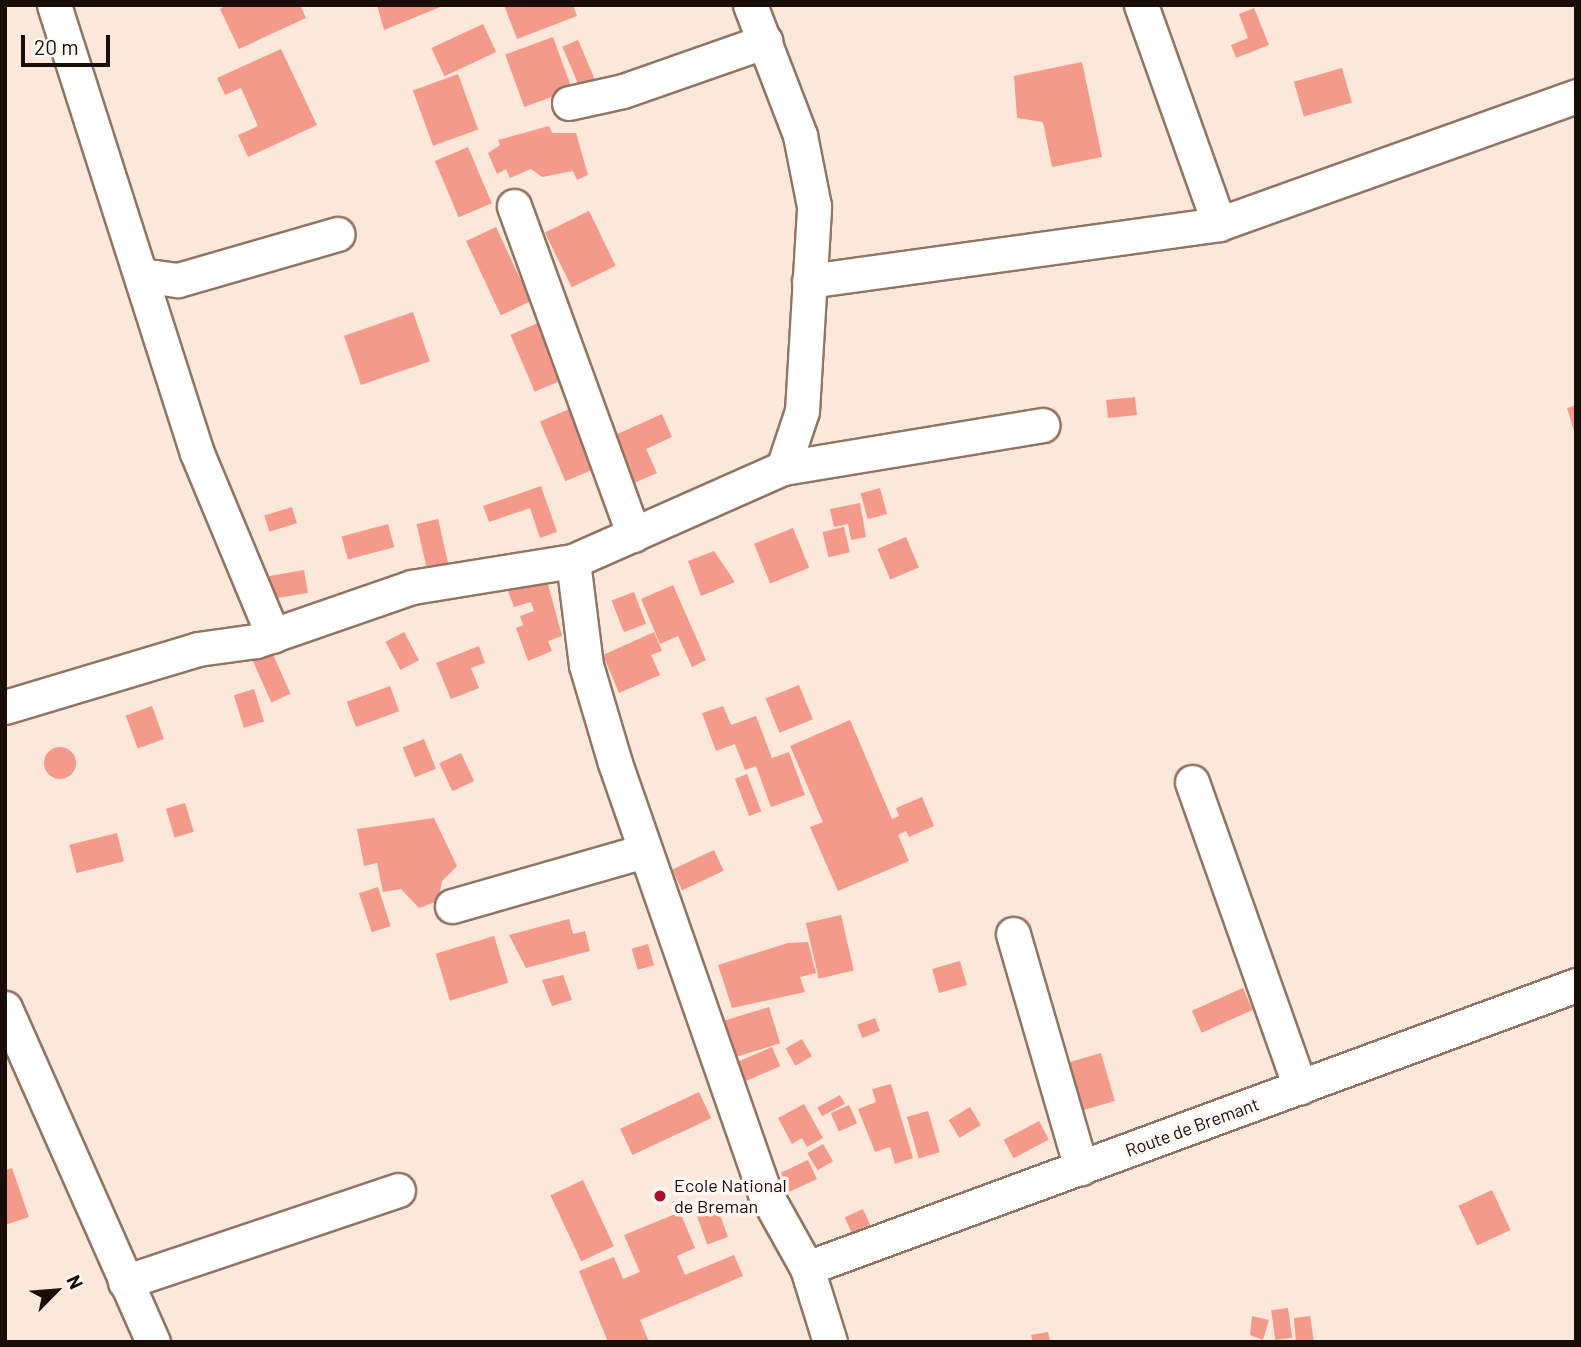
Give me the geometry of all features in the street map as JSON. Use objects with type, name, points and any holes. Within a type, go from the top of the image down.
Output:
[{"type":"street","points":[[54,5],[197,453],[273,636]]},
{"type":"street","points":[[750,5],[800,135],[814,206],[802,411],[783,468]]},
{"type":"street","points":[[1141,5],[1219,224]]},
{"type":"street","points":[[569,103],[623,91],[766,41]]},
{"type":"street","points":[[809,281],[1219,224],[1575,99]]},
{"type":"street","points":[[514,206],[634,536]]},
{"type":"street","points":[[141,275],[178,280],[337,234]]},
{"type":"street","points":[[5,707],[198,649],[273,636],[412,587],[573,561],[783,468],[1042,425]]},
{"type":"street","points":[[573,561],[586,665],[644,851],[765,1193],[807,1268],[830,1342]]},
{"type":"street","points":[[1192,782],[1300,1087]]},
{"type":"street","points":[[452,906],[644,851]]},
{"type":"street","points":[[1013,934],[1081,1168]]},
{"type":"street","name":"Route de Bremant","points":[[807,1268],[1576,985]]},
{"type":"street","points":[[5,1008],[153,1342]]},
{"type":"street","points":[[125,1282],[398,1190]]},
{"type":"building","points":[[227,5],[300,5],[306,18],[239,49],[220,9]]},
{"type":"building","points":[[377,5],[445,5],[384,30]]},
{"type":"building","points":[[504,5],[573,5],[577,16],[517,39]]},
{"type":"building","points":[[1254,8],[1269,45],[1236,58],[1231,45],[1248,38],[1239,14]]},
{"type":"building","points":[[483,24],[496,52],[444,76],[431,48]]},
{"type":"building","points":[[553,37],[572,90],[524,107],[505,54]]},
{"type":"building","points":[[578,40],[598,86],[582,93],[562,47]]},
{"type":"building","points":[[281,49],[317,125],[248,157],[238,135],[258,126],[241,88],[225,95],[217,78]]},
{"type":"building","points":[[1082,62],[1102,157],[1052,167],[1043,122],[1017,118],[1014,76]]},
{"type":"building","points":[[1342,68],[1352,103],[1304,116],[1294,82]]},
{"type":"building","points":[[458,74],[478,129],[433,146],[413,90]]},
{"type":"building","points":[[549,126],[552,133],[576,133],[588,175],[577,180],[573,171],[542,177],[531,169],[510,178],[506,169],[497,174],[488,153],[500,145],[498,140]]},
{"type":"building","points":[[468,147],[492,203],[459,217],[435,161]]},
{"type":"building","points":[[589,211],[616,266],[572,287],[545,232]]},
{"type":"building","points":[[496,227],[531,301],[501,315],[466,241]]},
{"type":"building","points":[[413,312],[430,361],[361,385],[344,336]]},
{"type":"building","points":[[538,323],[562,380],[535,392],[510,335]]},
{"type":"building","points":[[1135,397],[1137,415],[1108,418],[1106,400]]},
{"type":"building","points":[[1576,405],[1576,434],[1575,434],[1567,408]]},
{"type":"building","points":[[574,407],[599,467],[565,481],[540,421]]},
{"type":"building","points":[[662,414],[672,437],[646,449],[657,473],[634,483],[613,436]]},
{"type":"building","points":[[541,486],[557,532],[540,538],[530,508],[489,522],[483,506]]},
{"type":"building","points":[[880,488],[887,514],[868,519],[861,493]]},
{"type":"building","points":[[860,503],[866,537],[851,540],[848,524],[834,527],[830,509]]},
{"type":"building","points":[[292,507],[297,523],[269,532],[264,515]]},
{"type":"building","points":[[438,519],[449,567],[428,572],[417,524]]},
{"type":"building","points":[[388,524],[394,547],[348,560],[342,536]]},
{"type":"building","points":[[844,527],[850,552],[828,557],[823,532]]},
{"type":"building","points":[[793,528],[809,568],[770,584],[754,544]]},
{"type":"building","points":[[906,537],[919,567],[890,579],[877,549]]},
{"type":"building","points":[[714,551],[735,582],[701,596],[688,561]]},
{"type":"building","points":[[304,570],[308,593],[264,600],[260,578]]},
{"type":"building","points":[[546,577],[562,636],[548,641],[552,651],[528,661],[516,628],[523,625],[520,616],[534,611],[531,602],[514,607],[508,591]]},
{"type":"building","points":[[673,585],[706,660],[692,667],[678,636],[660,644],[641,599]]},
{"type":"building","points":[[634,592],[646,624],[624,632],[612,601]]},
{"type":"building","points":[[404,632],[419,660],[400,670],[385,642]]},
{"type":"building","points":[[654,632],[662,651],[651,655],[660,675],[619,693],[603,655]]},
{"type":"building","points":[[479,646],[485,663],[471,668],[479,688],[451,699],[436,663]]},
{"type":"building","points":[[271,650],[291,694],[271,702],[252,659]]},
{"type":"building","points":[[799,685],[813,719],[779,733],[766,698]]},
{"type":"building","points":[[390,686],[399,711],[356,727],[347,702]]},
{"type":"building","points":[[254,689],[264,722],[244,728],[234,695]]},
{"type":"building","points":[[152,706],[164,739],[138,748],[126,716]]},
{"type":"building","points":[[723,706],[731,725],[756,716],[772,758],[789,752],[805,795],[771,807],[756,766],[745,770],[735,744],[716,751],[702,713]]},
{"type":"building","points":[[850,720],[892,819],[899,816],[896,808],[922,797],[934,826],[909,837],[906,831],[898,835],[909,861],[838,891],[810,827],[823,822],[790,746]]},
{"type":"building","points":[[424,739],[436,769],[415,777],[403,748]]},
{"type":"building","points":[[60,747],[71,752],[76,763],[71,774],[60,779],[49,774],[44,763],[49,752]]},
{"type":"building","points":[[461,753],[474,781],[452,791],[439,763]]},
{"type":"building","points":[[747,774],[761,811],[749,816],[735,779]]},
{"type":"building","points":[[185,803],[194,832],[175,838],[166,809]]},
{"type":"building","points":[[434,818],[457,866],[442,881],[438,901],[419,908],[401,889],[383,892],[377,863],[364,866],[357,829]]},
{"type":"building","points":[[117,833],[124,861],[76,873],[69,845]]},
{"type":"building","points":[[714,850],[724,871],[682,890],[672,869]]},
{"type":"building","points":[[378,887],[391,926],[372,932],[359,893]]},
{"type":"building","points":[[841,915],[854,971],[819,979],[806,923]]},
{"type":"building","points":[[569,919],[573,934],[585,931],[590,951],[526,968],[509,935]]},
{"type":"building","points":[[494,936],[508,983],[450,1001],[436,954]]},
{"type":"building","points":[[808,942],[816,973],[800,977],[805,992],[732,1008],[718,965],[788,943]]},
{"type":"building","points":[[648,944],[654,965],[638,970],[632,949]]},
{"type":"building","points":[[960,961],[967,985],[939,993],[932,969]]},
{"type":"building","points":[[563,975],[572,1000],[552,1006],[542,980]]},
{"type":"building","points":[[1243,988],[1253,1010],[1202,1033],[1192,1011]]},
{"type":"building","points":[[769,1007],[780,1043],[728,1059],[716,1023]]},
{"type":"building","points":[[875,1018],[880,1031],[862,1038],[857,1025]]},
{"type":"building","points":[[802,1039],[812,1056],[796,1066],[786,1048]]},
{"type":"building","points":[[772,1047],[780,1066],[743,1082],[735,1063]]},
{"type":"building","points":[[1101,1053],[1115,1101],[1070,1114],[1056,1066]]},
{"type":"building","points":[[891,1084],[913,1158],[895,1164],[890,1147],[875,1152],[858,1109],[876,1102],[872,1089]]},
{"type":"building","points":[[699,1092],[711,1118],[632,1155],[620,1129]]},
{"type":"building","points":[[840,1095],[845,1104],[822,1116],[817,1108]]},
{"type":"building","points":[[804,1104],[823,1138],[807,1147],[802,1138],[792,1144],[778,1118]]},
{"type":"building","points":[[849,1105],[857,1123],[839,1131],[831,1113]]},
{"type":"building","points":[[970,1107],[981,1125],[959,1138],[949,1120]]},
{"type":"building","points":[[928,1111],[940,1152],[919,1158],[907,1117]]},
{"type":"building","points":[[1039,1121],[1049,1140],[1014,1158],[1004,1140]]},
{"type":"building","points":[[823,1144],[833,1161],[817,1170],[807,1153]]},
{"type":"building","points":[[808,1160],[817,1179],[790,1192],[781,1173]]},
{"type":"building","points":[[12,1168],[29,1217],[5,1225],[5,1170]]},
{"type":"building","points":[[583,1180],[614,1246],[581,1261],[550,1195]]},
{"type":"building","points":[[1492,1190],[1511,1230],[1477,1246],[1458,1206]]},
{"type":"building","points":[[717,1207],[728,1237],[707,1245],[696,1215]]},
{"type":"building","points":[[863,1209],[870,1225],[852,1233],[845,1217]]},
{"type":"building","points":[[680,1212],[695,1248],[677,1256],[685,1275],[734,1255],[743,1276],[640,1320],[649,1342],[608,1342],[579,1271],[614,1257],[623,1279],[640,1272],[624,1235]]},
{"type":"building","points":[[1288,1308],[1292,1338],[1275,1340],[1271,1310]]},
{"type":"building","points":[[1252,1316],[1269,1320],[1263,1340],[1250,1335]]},
{"type":"building","points":[[1310,1316],[1314,1342],[1296,1342],[1294,1318]]},
{"type":"building","points":[[1048,1332],[1050,1342],[1033,1342],[1031,1335]]},
{"type":"place","name":"Ecole National de Breman","points":[[660,1196]]}]
